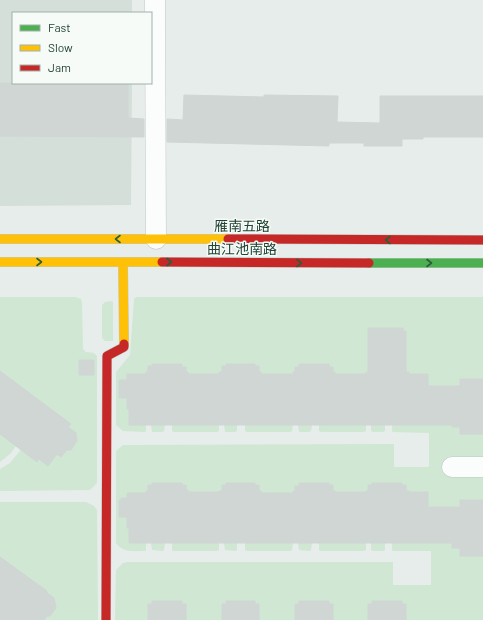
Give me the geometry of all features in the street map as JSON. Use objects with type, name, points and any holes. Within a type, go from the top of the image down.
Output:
[{"type":"main road","name":"雁南五路","points":[[0,239],[483,240]]},
{"type":"main road","name":"曲江池南路","points":[[0,262],[483,263]]},
{"type":"main road","points":[[106,620],[107,356],[124,347],[123,262]]},
{"type":"street","points":[[155,0],[156,239]]},
{"type":"street","points":[[452,467],[483,467]]},
{"type":"shaded area","points":[[0,0],[132,0],[132,12],[12,12],[12,84],[132,84],[131,205],[0,206]]},
{"type":"green space","points":[[0,297],[75,297],[81,299],[83,349],[86,352],[94,353],[97,356],[97,483],[90,490],[0,491],[0,469],[10,463],[23,447],[18,443],[11,453],[0,462]]},
{"type":"green space","points":[[136,297],[483,297],[483,620],[115,620],[116,570],[123,563],[127,562],[393,562],[393,585],[431,585],[431,551],[393,551],[392,543],[385,543],[384,551],[371,550],[371,543],[366,543],[366,550],[364,551],[320,551],[319,543],[312,543],[310,551],[299,550],[298,543],[293,543],[291,551],[247,551],[245,550],[245,543],[237,543],[236,551],[225,550],[224,543],[219,543],[219,550],[217,551],[173,551],[172,543],[165,543],[163,551],[152,550],[151,543],[146,543],[145,551],[129,551],[119,546],[116,543],[116,451],[123,445],[394,444],[394,467],[429,467],[429,433],[393,432],[392,425],[385,425],[385,431],[383,432],[371,431],[371,425],[366,425],[366,431],[363,432],[321,432],[319,431],[319,425],[312,425],[311,431],[309,432],[299,432],[298,425],[293,425],[292,431],[290,432],[247,432],[245,431],[245,425],[237,425],[237,431],[235,432],[225,432],[224,425],[219,425],[219,431],[217,432],[174,432],[172,431],[172,425],[165,425],[164,431],[162,432],[152,432],[151,425],[146,425],[145,432],[123,431],[116,425],[116,372],[130,355],[134,299]]},
{"type":"green space","points":[[105,302],[113,302],[113,341],[105,341],[102,338],[102,305]]},
{"type":"green space","points":[[0,502],[86,502],[94,506],[97,510],[98,620],[0,620]]},
{"type":"building","points":[[0,83],[128,84],[128,118],[144,119],[144,137],[0,136]]},
{"type":"building","points":[[184,95],[264,97],[264,95],[338,96],[337,122],[380,123],[380,96],[483,96],[483,137],[423,137],[423,139],[402,139],[402,146],[364,146],[364,143],[329,143],[329,146],[167,142],[167,119],[183,120]]},
{"type":"building","points":[[368,328],[403,328],[403,331],[406,331],[406,372],[409,372],[409,374],[428,374],[428,386],[460,386],[460,379],[483,379],[483,434],[460,434],[460,427],[452,427],[452,425],[129,425],[127,398],[119,398],[119,380],[127,380],[127,374],[146,374],[146,372],[148,372],[148,366],[152,366],[152,364],[182,364],[182,367],[186,367],[186,372],[188,372],[188,374],[219,374],[219,372],[222,372],[222,366],[226,366],[226,364],[255,364],[255,366],[259,366],[259,372],[261,372],[261,374],[293,374],[293,372],[295,372],[295,367],[299,367],[299,364],[329,364],[329,367],[333,367],[333,372],[335,372],[335,374],[366,374],[366,372],[368,372]]},
{"type":"building","points":[[79,360],[94,360],[94,375],[79,375]]},
{"type":"building","points":[[0,371],[71,424],[68,427],[76,433],[77,441],[71,450],[67,450],[61,457],[57,454],[48,466],[39,459],[37,462],[0,434]]},
{"type":"building","points":[[152,483],[182,483],[182,485],[186,485],[186,490],[188,490],[188,492],[219,492],[222,491],[222,485],[226,485],[226,483],[255,483],[255,485],[259,485],[259,491],[261,491],[261,493],[293,493],[293,491],[295,491],[295,486],[299,486],[299,483],[329,483],[329,485],[333,485],[333,491],[335,492],[366,492],[368,491],[368,485],[372,485],[372,483],[402,483],[402,485],[406,485],[406,491],[428,492],[428,507],[460,507],[460,500],[483,500],[483,556],[460,556],[460,548],[452,548],[452,543],[129,543],[127,517],[119,517],[119,500],[121,500],[121,498],[127,498],[127,493],[146,493],[146,491],[148,491],[148,485],[152,485]]},
{"type":"building","points":[[0,557],[47,591],[46,592],[54,598],[56,608],[50,616],[47,616],[44,620],[0,620]]},
{"type":"building","points":[[152,601],[182,601],[182,604],[186,604],[186,620],[148,620],[148,604],[152,604]]},
{"type":"building","points":[[226,601],[255,601],[255,604],[259,604],[259,620],[222,620],[222,604],[226,604]]},
{"type":"building","points":[[299,601],[329,601],[329,604],[333,604],[333,620],[295,620],[295,604],[299,604]]},
{"type":"building","points":[[372,601],[402,601],[402,604],[406,604],[406,620],[368,620],[368,604],[372,604]]},
{"type":"traffic: fast","points":[[369,263],[483,263]]},
{"type":"traffic: slow","points":[[0,239],[228,239]]},
{"type":"traffic: slow","points":[[0,262],[162,262]]},
{"type":"traffic: slow","points":[[123,262],[124,344]]},
{"type":"traffic: jam","points":[[228,239],[483,240]]},
{"type":"traffic: jam","points":[[162,262],[369,263]]},
{"type":"traffic: jam","points":[[106,620],[107,356],[124,347],[124,344]]}]
